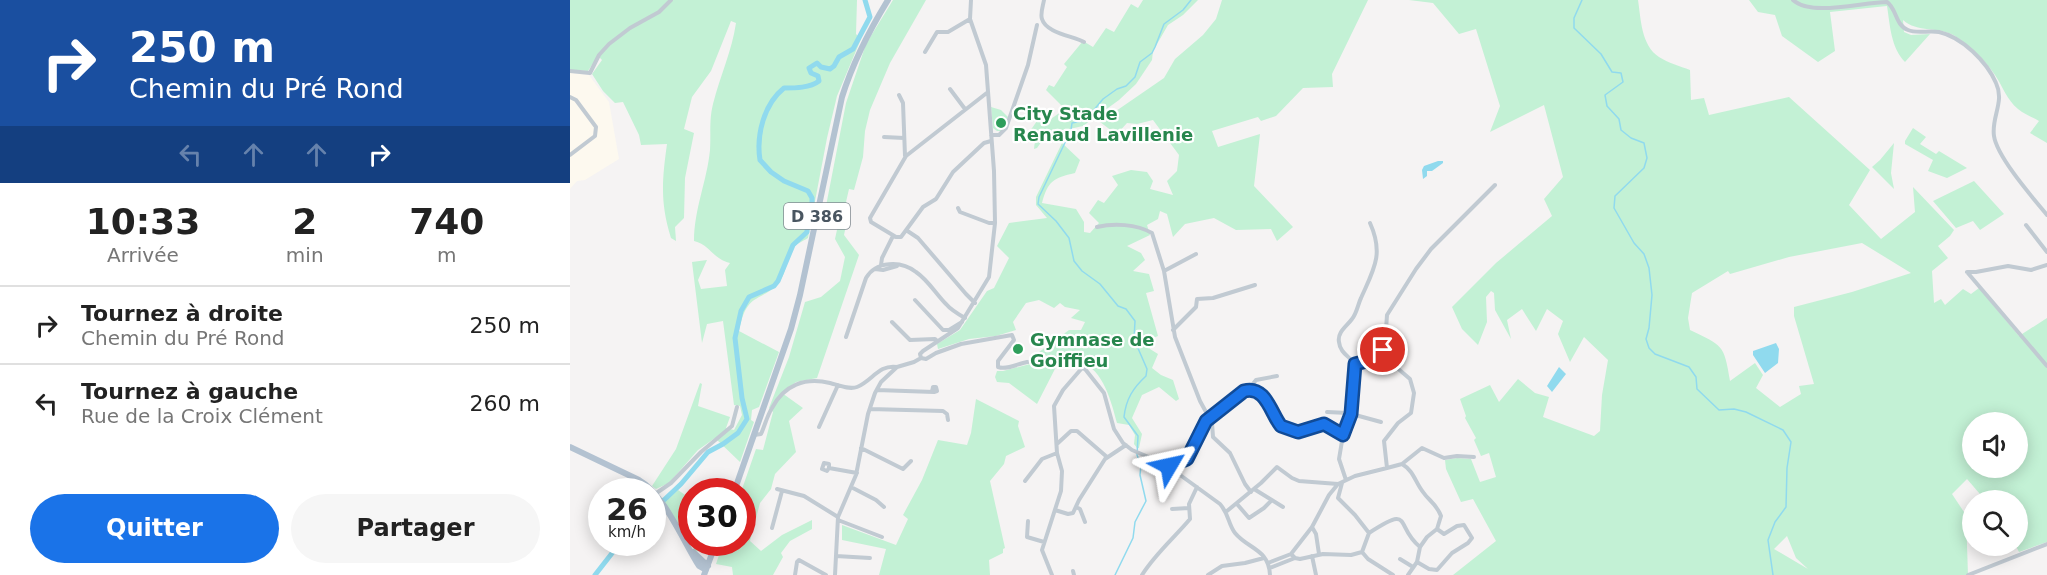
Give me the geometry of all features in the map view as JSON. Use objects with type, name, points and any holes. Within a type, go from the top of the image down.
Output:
[{"type":"main road","name":"D 386","points":[[739,478],[800,295],[842,97],[864,42],[888,0]]},
{"type":"main road","points":[[570,447],[635,478]]},
{"type":"main road","points":[[666,510],[678,529]]},
{"type":"main road","points":[[696,556],[706,570]]},
{"type":"street","points":[[570,71],[590,73],[599,55],[609,44],[624,32],[659,12],[671,0]]},
{"type":"street","points":[[921,358],[921,352],[954,331],[964,320],[989,277],[995,201],[989,100],[984,58],[968,17],[971,0]]},
{"type":"street","points":[[1044,0],[1041,16],[1045,24],[1064,36],[1074,36],[1084,42]]},
{"type":"street","points":[[1793,0],[1811,7],[1887,2],[1892,6],[1898,22],[1904,29],[1912,32],[1932,31],[1946,34],[1969,49],[1994,79],[1999,90],[2000,103],[1994,129],[1996,144],[2047,215]]},
{"type":"street","points":[[926,52],[937,32],[948,32],[968,17]]},
{"type":"street","points":[[991,135],[1002,133],[1006,128],[1028,65],[1038,25]]},
{"type":"street","points":[[950,89],[965,109]]},
{"type":"street","points":[[988,92],[905,157],[870,218],[872,224],[893,236],[900,237],[923,207],[936,199],[953,172],[984,143],[991,141]]},
{"type":"street","points":[[899,95],[903,103],[905,157]]},
{"type":"street","points":[[570,97],[576,100],[597,131],[595,136],[570,155]]},
{"type":"street","points":[[980,98],[989,100]]},
{"type":"street","points":[[884,137],[904,140]]},
{"type":"street","points":[[904,140],[908,147],[914,148]]},
{"type":"street","points":[[1378,358],[1385,345],[1387,315],[1416,270],[1431,249],[1495,185]]},
{"type":"street","points":[[958,208],[960,212],[995,223]]},
{"type":"street","points":[[1355,364],[1341,351],[1339,339],[1341,332],[1354,317],[1374,272],[1378,244],[1370,223]]},
{"type":"street","points":[[1097,227],[1121,225],[1141,228],[1152,233],[1164,271],[1173,330],[1200,401],[1212,423],[1213,437],[1230,453],[1245,484],[1253,491],[1283,507]]},
{"type":"street","points":[[2026,225],[2047,252]]},
{"type":"street","points":[[906,230],[918,238],[975,303]]},
{"type":"street","points":[[881,265],[884,252],[893,236]]},
{"type":"street","points":[[1164,271],[1196,254]]},
{"type":"street","points":[[846,337],[866,279],[881,265],[897,266]]},
{"type":"street","points":[[875,269],[883,270],[903,265],[915,270],[964,320]]},
{"type":"street","points":[[2047,265],[2031,270],[2008,266],[1967,272],[2047,366]]},
{"type":"street","points":[[1975,280],[1976,272]]},
{"type":"street","points":[[1173,330],[1196,307],[1197,299],[1214,298],[1255,285]]},
{"type":"street","points":[[915,300],[942,330],[949,330],[964,320]]},
{"type":"street","points":[[892,322],[910,340],[935,339],[937,341]]},
{"type":"street","points":[[754,435],[761,434],[772,408],[788,388],[804,381],[814,380],[838,386],[856,387],[885,367],[897,367],[921,358],[924,359],[936,352],[961,344],[1012,335],[1014,340],[998,361],[997,365],[1000,368],[1037,362],[1082,368],[1092,376],[1104,393],[1114,429],[1125,445],[1169,466],[1220,504],[1227,511],[1235,533],[1264,558],[1269,566],[1270,575]]},
{"type":"street","points":[[1355,364],[1378,358],[1388,360],[1408,377],[1414,393],[1411,414],[1398,423],[1384,441],[1387,468]]},
{"type":"street","points":[[1355,364],[1351,414],[1343,435],[1339,459],[1342,482],[1338,498],[1369,533]]},
{"type":"street","points":[[835,575],[838,519],[857,473],[870,409],[881,382],[897,367]]},
{"type":"street","points":[[1052,575],[1043,552],[1044,542],[1062,491],[1054,406],[1063,390],[1082,368]]},
{"type":"street","points":[[1169,466],[1187,459],[1209,417],[1249,389],[1256,380],[1277,375]]},
{"type":"street","points":[[819,427],[838,386]]},
{"type":"street","points":[[1249,389],[1269,402],[1281,426],[1298,432],[1324,424],[1343,435]]},
{"type":"street","points":[[877,390],[932,392]]},
{"type":"street","points":[[666,487],[700,452],[717,441],[732,426],[737,407]]},
{"type":"street","points":[[870,409],[943,411],[947,414],[948,420]]},
{"type":"street","points":[[1326,412],[1351,414],[1381,422]]},
{"type":"street","points":[[1057,444],[1075,430],[1107,457]]},
{"type":"street","points":[[1055,510],[1070,515],[1073,513],[1107,457],[1125,445]]},
{"type":"street","points":[[861,448],[903,469],[911,460]]},
{"type":"street","points":[[1227,511],[1253,491],[1277,467],[1299,481],[1342,482],[1402,464],[1422,448],[1444,458],[1474,457]]},
{"type":"street","points":[[1025,481],[1042,459],[1057,453]]},
{"type":"street","points":[[1402,464],[1413,473],[1424,495],[1431,499],[1438,510],[1440,520],[1437,529],[1420,547],[1415,564],[1408,575]]},
{"type":"street","points":[[829,468],[857,473]]},
{"type":"street","points":[[1295,555],[1329,495],[1342,482]]},
{"type":"street","points":[[851,487],[876,500],[884,507]]},
{"type":"street","points":[[1142,575],[1153,559],[1176,537],[1190,519],[1190,500],[1197,487]]},
{"type":"street","points":[[772,528],[779,490],[804,496],[838,519],[882,537]]},
{"type":"street","points":[[1237,504],[1249,518],[1272,500]]},
{"type":"street","points":[[1076,507],[1081,511],[1085,522]]},
{"type":"street","points":[[1172,509],[1189,508]]},
{"type":"street","points":[[1362,552],[1369,533],[1394,519],[1403,521],[1411,538],[1420,547]]},
{"type":"street","points":[[1028,521],[1027,537],[1044,542]]},
{"type":"street","points":[[1353,524],[1360,521]]},
{"type":"street","points":[[1400,559],[1437,570],[1452,553],[1472,538],[1464,525],[1444,534],[1437,529]]},
{"type":"street","points":[[1312,527],[1316,534],[1318,554]]},
{"type":"street","points":[[1968,575],[2047,544]]},
{"type":"street","points":[[1269,566],[1295,555],[1352,555],[1362,552]]},
{"type":"street","points":[[1362,552],[1368,559],[1393,575]]},
{"type":"street","points":[[836,556],[870,558]]},
{"type":"street","points":[[1312,556],[1316,575]]},
{"type":"street","points":[[1208,575],[1222,567],[1264,558]]},
{"type":"street","points":[[795,575],[799,560],[826,575]]},
{"type":"shaded area","points":[[570,73],[589,75],[609,102],[619,159],[585,180],[577,181],[570,189]]},
{"type":"green space","points":[[570,0],[857,0],[856,34],[861,39],[837,96],[808,238],[793,248],[781,279],[768,292],[751,303],[742,317],[739,331],[779,352],[759,407],[752,410],[751,420],[754,422],[740,462],[715,438],[698,450],[669,483],[666,484],[666,478],[657,478],[676,449],[700,383],[702,384],[698,406],[730,417],[726,428],[734,430],[742,415],[740,406],[734,405],[723,321],[707,324],[702,343],[692,262],[707,260],[698,280],[701,289],[727,286],[725,270],[730,263],[719,258],[704,245],[694,241],[696,218],[710,150],[712,110],[736,23],[731,21],[711,71],[692,97],[684,129],[694,133],[685,178],[684,218],[675,227],[676,241],[671,238],[667,225],[664,202],[663,180],[667,144],[641,145],[639,135],[623,102],[615,103],[603,91],[592,74],[602,60],[598,56],[588,71],[570,70]]},
{"type":"green space","points":[[893,0],[926,0],[890,63],[870,110],[865,131],[863,157],[854,190],[849,189],[846,202],[850,206],[844,235],[859,255],[817,378],[796,382],[782,393],[803,408],[789,421],[796,452],[775,474],[771,489],[760,503],[756,518],[756,478],[746,478],[756,449],[763,450],[773,412],[769,408],[789,357],[805,302],[821,297],[840,281],[845,257],[835,239],[840,216],[826,206],[846,103],[866,44]]},
{"type":"green space","points":[[1143,0],[1198,0],[1183,15],[1168,25],[1153,51],[1152,60],[1136,84],[1119,100],[1083,126],[1047,134],[1034,149],[1035,140],[1029,137],[1037,121],[1048,121],[1065,109],[1046,90],[1049,85],[1054,87],[1067,67],[1064,64],[1083,41],[1093,47],[1106,28],[1114,32],[1131,4],[1138,8]]},
{"type":"green space","points":[[1222,0],[1368,0],[1332,74],[1333,87],[1303,88],[1276,116],[1261,121],[1258,117],[1212,131],[1218,147],[1260,134],[1254,186],[1293,227],[1277,241],[1271,229],[1236,230],[1214,218],[1185,224],[1173,237],[1167,214],[1160,211],[1158,219],[1147,225],[1150,235],[1127,246],[1141,253],[1145,260],[1133,271],[1149,274],[1154,291],[1146,293],[1158,336],[1148,340],[1150,349],[1158,354],[1152,368],[1173,380],[1179,399],[1176,401],[1159,387],[1142,395],[1132,418],[1142,434],[1139,448],[1137,448],[1134,444],[1135,435],[1129,425],[1117,423],[1101,379],[1089,366],[1039,352],[1069,330],[1081,330],[1085,322],[1071,318],[1080,310],[1065,307],[1060,303],[1054,308],[1039,300],[1026,303],[1013,322],[1016,330],[996,336],[969,339],[938,349],[937,344],[960,330],[987,291],[994,288],[1009,258],[997,246],[1009,223],[1047,218],[1036,205],[1036,197],[1062,143],[1080,160],[1075,173],[1056,179],[1049,185],[1042,203],[1076,209],[1084,222],[1084,232],[1090,233],[1099,223],[1089,213],[1098,200],[1104,203],[1118,185],[1112,176],[1131,170],[1147,172],[1153,181],[1150,189],[1173,195],[1167,181],[1177,171],[1179,155],[1153,120],[1137,124],[1127,123],[1118,133],[1100,122],[1164,78],[1175,59],[1203,35],[1216,19]]},
{"type":"green space","points":[[1409,0],[1638,0],[1643,31],[1649,46],[1663,59],[1690,70],[1691,100],[1704,98],[1709,115],[1789,97],[1870,170],[1849,205],[1881,239],[1915,212],[1913,187],[1954,230],[1938,246],[1948,258],[1932,271],[1934,303],[1941,299],[1945,305],[1963,289],[1971,294],[1979,288],[2019,336],[2047,318],[2047,542],[2028,549],[2028,490],[1976,490],[1967,479],[1952,494],[1962,509],[1962,556],[1967,556],[1968,575],[1453,575],[1496,541],[1473,499],[1461,502],[1446,469],[1445,460],[1471,459],[1480,482],[1496,477],[1489,453],[1481,456],[1474,440],[1476,438],[1465,418],[1460,399],[1490,385],[1499,402],[1518,379],[1535,393],[1549,397],[1543,417],[1594,436],[1600,431],[1602,395],[1608,360],[1584,337],[1570,362],[1558,334],[1563,321],[1547,309],[1536,331],[1522,309],[1507,320],[1511,339],[1495,310],[1494,293],[1491,291],[1486,297],[1487,322],[1478,345],[1462,329],[1452,307],[1496,263],[1552,216],[1544,199],[1563,177],[1544,105],[1490,132],[1500,106],[1476,29],[1459,34],[1433,3]],"holes":[[[1862,243],[1911,273],[1794,307],[1794,316],[1814,384],[1799,386],[1801,394],[1780,407],[1756,388],[1763,375],[1755,363],[1730,381],[1726,360],[1720,348],[1716,343],[1690,330],[1688,318],[1692,293],[1728,271],[1730,274],[1789,257]],[[1787,536],[1796,558],[1808,569],[1774,549]]]},
{"type":"green space","points":[[1749,0],[2047,0],[2047,143],[2030,133],[2039,121],[2014,105],[1982,59],[1966,44],[1949,33],[1915,27],[1903,20],[1904,32],[1911,35],[1930,34],[1905,62],[1894,43],[1887,6],[1830,12],[1835,51],[1818,62],[1782,36],[1775,15],[1758,12]]},
{"type":"green space","points":[[991,107],[1001,110],[1008,117],[1001,131],[993,128]]},
{"type":"green space","points":[[1913,128],[1926,137],[1920,144],[1936,154],[1939,151],[1967,168],[1947,178],[1928,171],[1933,160],[1905,144]]},
{"type":"green space","points":[[1894,143],[1891,173],[1894,189],[1872,167]]},
{"type":"green space","points":[[1974,181],[2004,214],[1980,230],[1973,221],[1956,228],[1933,201]]},
{"type":"green space","points":[[1030,364],[1056,367],[1037,404],[1009,383],[997,382],[995,377],[997,371]]},
{"type":"green space","points":[[976,399],[1019,421],[1018,426],[1025,447],[1006,456],[1004,464],[990,481],[1005,548],[1003,553],[989,560],[990,575],[879,575],[886,549],[842,540],[842,525],[896,545],[908,519],[903,515],[922,480],[938,440],[967,445]]},
{"type":"green space","points":[[678,490],[678,524],[666,505],[666,500]]},
{"type":"green space","points":[[812,520],[812,529],[790,541],[781,553],[783,557],[773,575],[733,575],[732,567],[716,564],[719,556],[756,556],[756,546],[761,551],[782,535]]},
{"type":"water","points":[[1443,161],[1443,163],[1432,171],[1427,171],[1427,176],[1423,179],[1424,166]]},
{"type":"water","points":[[1776,343],[1779,349],[1778,363],[1765,373],[1753,355],[1753,351]]},
{"type":"water","points":[[1559,367],[1566,374],[1552,392],[1547,386]]},
{"type":"waterway","points":[[666,498],[708,452],[738,433],[747,419],[742,398],[735,338],[741,311],[749,297],[774,286],[793,245],[807,232],[812,198],[808,191],[784,181],[760,160],[759,140],[763,121],[771,102],[784,88],[798,88],[819,81],[818,76],[811,73],[809,68],[817,63],[821,67],[830,69],[839,57],[853,49],[870,17],[865,0]]},
{"type":"waterway","points":[[1115,575],[1133,538],[1135,522],[1146,501],[1140,475],[1141,465],[1137,455],[1138,436],[1124,417],[1128,399],[1146,376],[1147,369],[1134,339],[1135,321],[1126,309],[1118,306],[1100,284],[1082,271],[1074,261],[1069,238],[1056,221],[1038,204],[1072,123],[1088,117],[1103,99],[1117,89],[1126,86],[1135,77],[1140,62],[1152,53],[1164,24],[1183,10],[1191,0]]},
{"type":"waterway","points":[[1582,0],[1574,18],[1574,28],[1601,54],[1612,72],[1621,73],[1623,82],[1605,95],[1607,106],[1619,119],[1621,130],[1631,138],[1644,143],[1647,158],[1644,168],[1615,196],[1614,208],[1634,243],[1644,254],[1649,268],[1652,295],[1646,339],[1649,348],[1655,354],[1689,367],[1696,377],[1697,389],[1719,410],[1734,409],[1746,412],[1783,430],[1791,442],[1787,468],[1786,507],[1775,522],[1768,540],[1773,575]]},
{"type":"waterway","points":[[595,575],[610,556]]},
{"type":"place","name":"City Stade Renaud Lavillenie","points":[[1001,123]]},
{"type":"place","name":"Gymnase de Goiffieu","points":[[1018,349]]},
{"type":"route","points":[[1169,466],[1187,459],[1209,417],[1249,389],[1269,402],[1281,426],[1298,432],[1324,424],[1343,435],[1351,414],[1355,364],[1378,358],[1383,350]]}]
